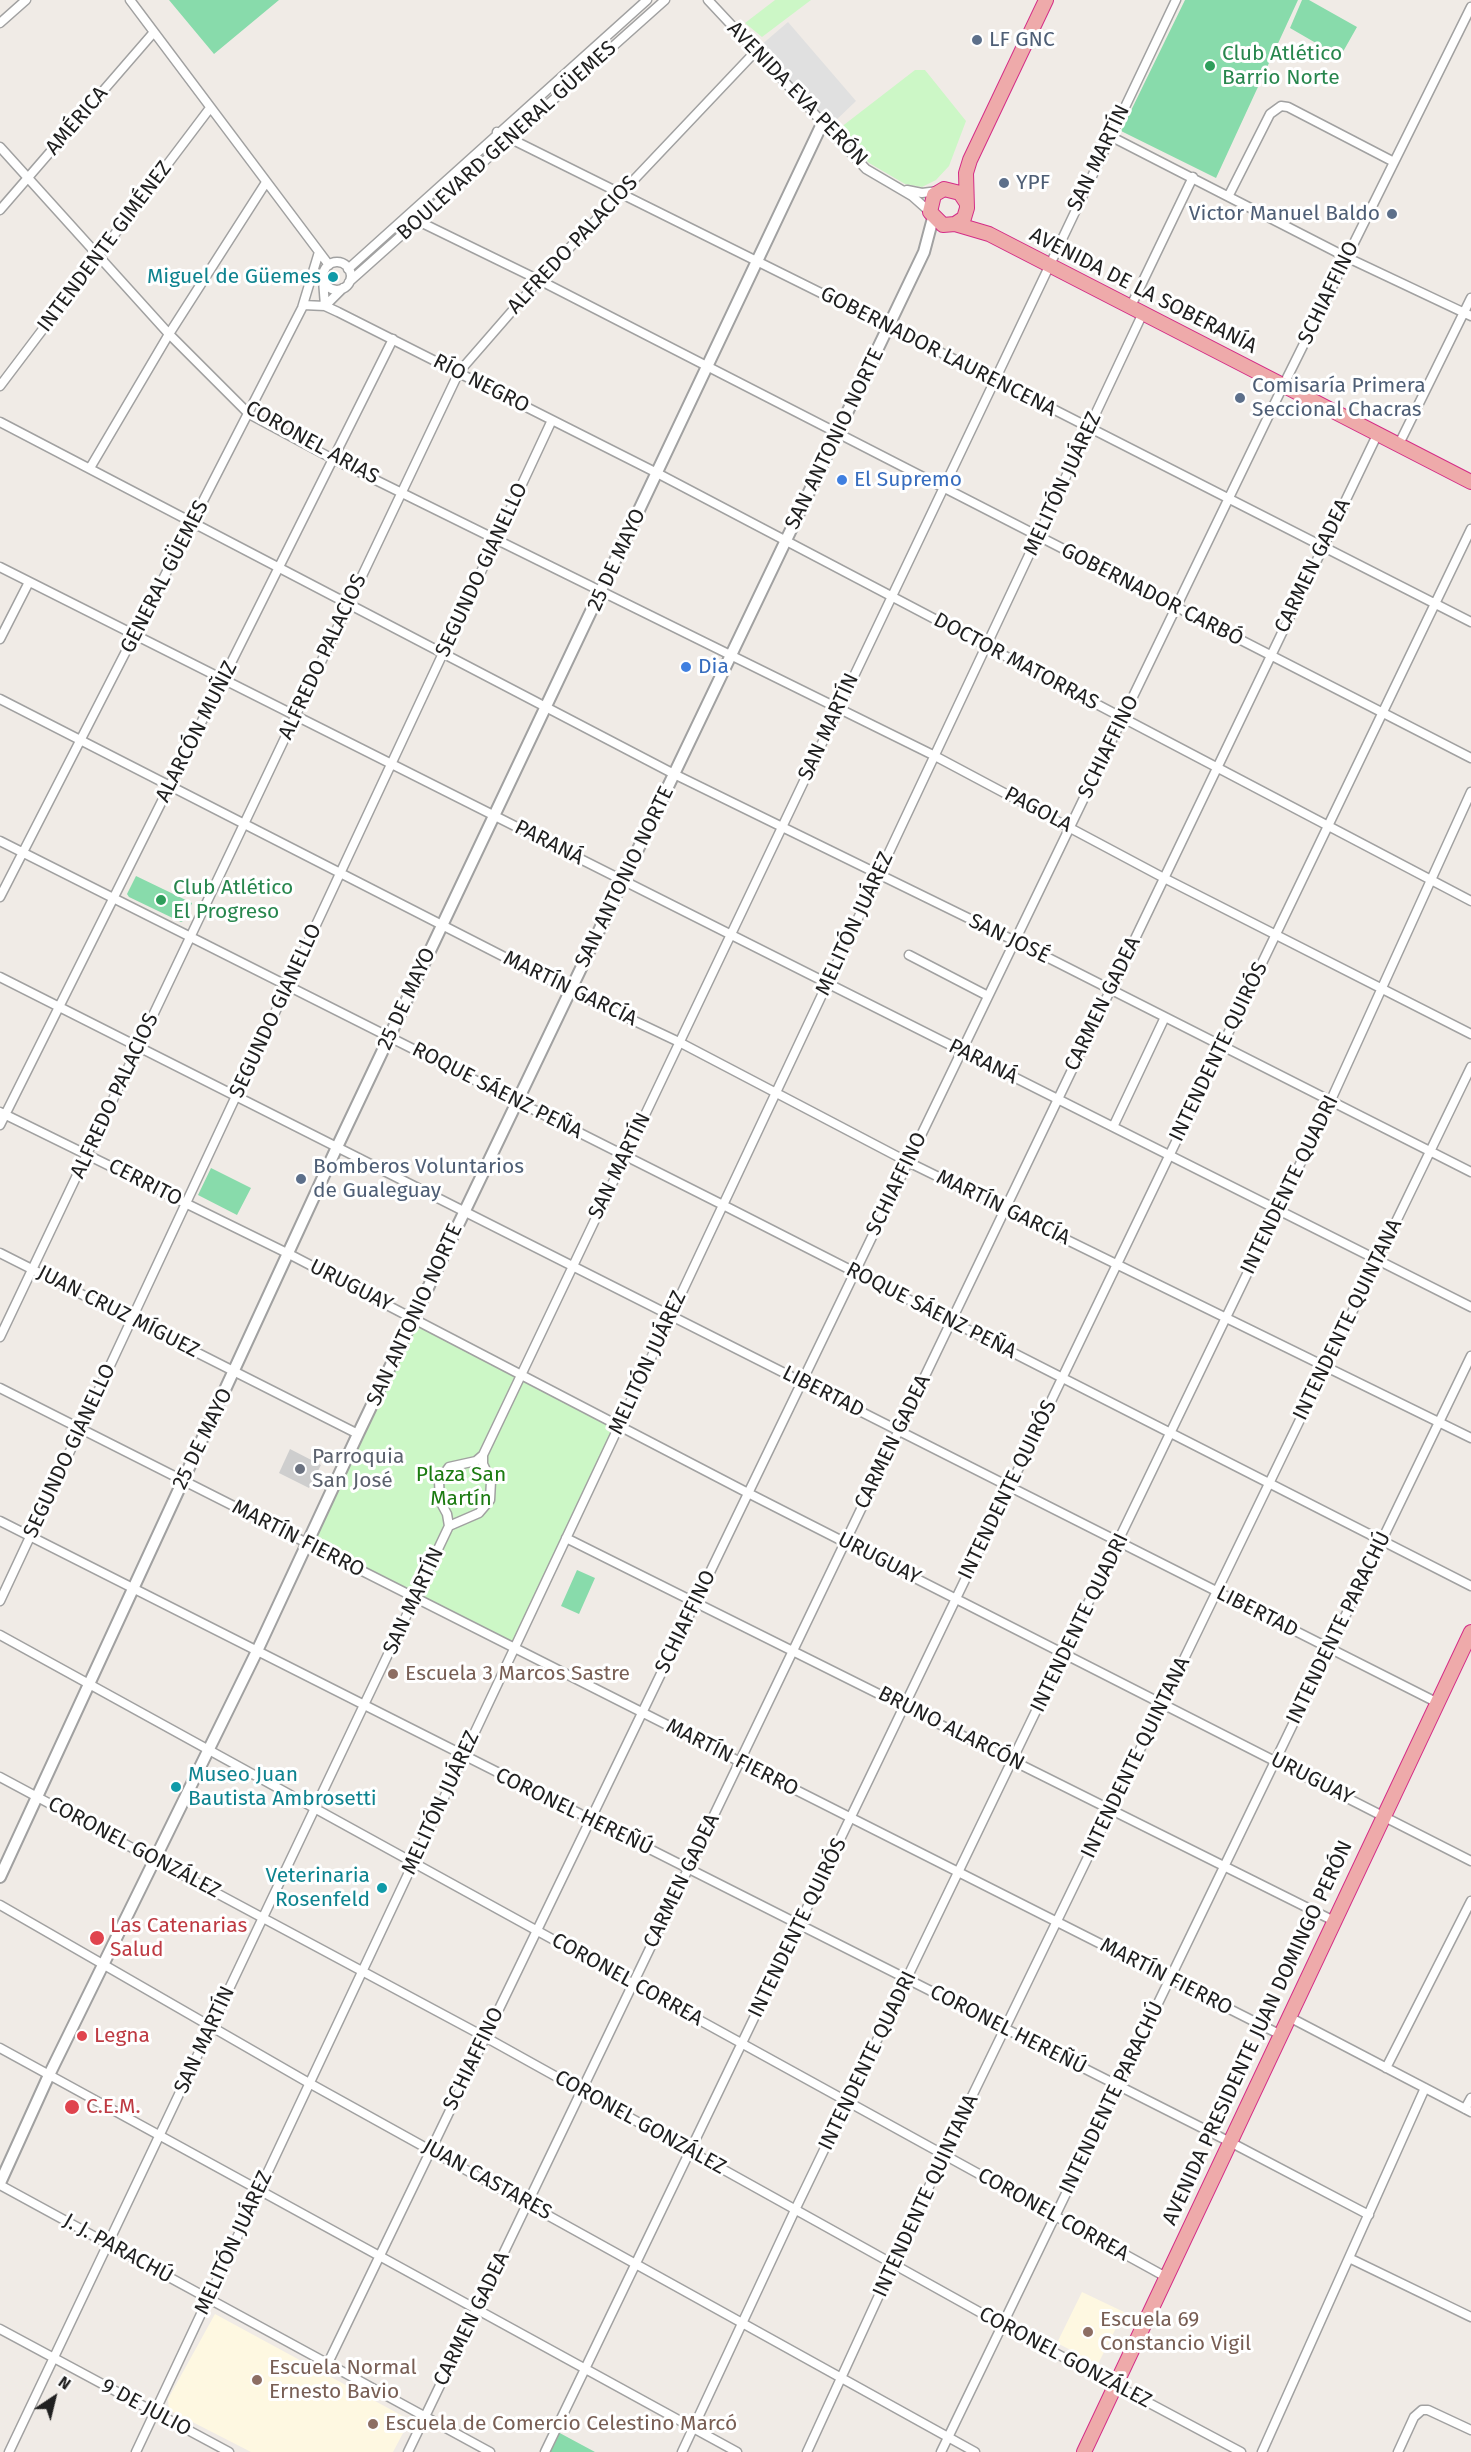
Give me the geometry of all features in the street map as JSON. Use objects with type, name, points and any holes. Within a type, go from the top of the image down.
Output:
[{"type":"highway","points":[[970,160],[966,173],[967,205],[964,218],[956,224],[943,225],[932,215],[931,200],[959,177],[970,160],[1046,0]]},
{"type":"highway","points":[[941,190],[960,193],[967,205]]},
{"type":"highway","name":"AVENIDA DE LA SOBERANÍA","points":[[967,205],[975,221],[989,234]]},
{"type":"highway","name":"AVENIDA DE LA SOBERANÍA","points":[[956,224],[989,234],[1471,482]]},
{"type":"highway","name":"AVENIDA PRESIDENTE JUAN DOMINGO PERÓN","points":[[1084,2452],[1471,1632]]},
{"type":"street","points":[[0,23],[26,0]]},
{"type":"street","points":[[130,0],[265,184],[329,265]]},
{"type":"street","name":"BOULEVARD GENERAL GÜEMES","points":[[348,268],[497,132],[647,0]]},
{"type":"street","name":"BOULEVARD GENERAL GÜEMES","points":[[324,306],[665,0]]},
{"type":"street","name":"AVENIDA EVA PERÓN","points":[[708,0],[866,169],[912,196],[932,215]]},
{"type":"street","name":"SAN MARTÍN","points":[[9,2452],[449,1526],[447,1514],[440,1501],[439,1481],[449,1467],[476,1461],[483,1455],[571,1266],[1176,0]]},
{"type":"street","name":"SCHIAFFINO","points":[[328,2363],[1346,256],[1471,8]]},
{"type":"street","name":"AMÉRICA","points":[[0,210],[154,33]]},
{"type":"street","name":"ALFREDO PALACIOS","points":[[0,1337],[459,372],[539,280],[756,51]]},
{"type":"street","points":[[1229,195],[1270,114],[1281,106],[1288,107],[1394,162]]},
{"type":"street","name":"INTENDENTE GIMÉNEZ","points":[[0,386],[210,108]]},
{"type":"street","name":"25 DE MAYO","points":[[0,1877],[337,1147],[547,708],[706,365],[758,262],[822,123]]},
{"type":"street","name":"GOBERNADOR LAURENCENA","points":[[497,132],[994,379],[1471,622]]},
{"type":"street","points":[[1110,136],[1346,256],[1467,314]]},
{"type":"street","name":"CORONEL ARIAS","points":[[0,147],[169,334],[249,414],[333,459],[602,591]]},
{"type":"street","name":"MELITÓN JUÁREZ","points":[[136,2452],[933,755],[1089,429],[1193,177]]},
{"type":"street","points":[[90,468],[169,334],[265,184]]},
{"type":"street","name":"AVENIDA EVA PERÓN","points":[[889,184],[922,194],[941,190]]},
{"type":"street","points":[[411,212],[418,221]]},
{"type":"street","name":"SAN ANTONIO NORTE","points":[[0,2184],[49,2075],[257,1652],[306,1543],[924,252],[932,215]]},
{"type":"street","name":"GOBERNADOR CARBÓ","points":[[418,221],[706,365],[1471,758]]},
{"type":"street","name":"GENERAL GÜEMES","points":[[0,897],[249,414],[303,304],[319,252]]},
{"type":"street","points":[[323,279],[331,289],[346,285],[348,268],[340,263],[329,265],[324,270],[323,279],[324,306]]},
{"type":"street","points":[[1398,444],[1467,314],[1471,298]]},
{"type":"street","name":"RÍO NEGRO","points":[[303,304],[324,306],[657,473]]},
{"type":"street","name":"ALARCÓN MUÑIZ","points":[[0,1125],[3,1114],[114,898],[393,339]]},
{"type":"street","name":"SEGUNDO GIANELLO","points":[[0,1601],[552,420]]},
{"type":"street","name":"SAN JOSÉ","points":[[0,422],[194,521],[278,569],[348,603],[674,774],[878,876],[1015,941],[1471,1172]]},
{"type":"street","name":"CARMEN GADEA","points":[[408,2452],[1378,433]]},
{"type":"street","name":"DOCTOR MATORRAS","points":[[657,473],[1471,901]]},
{"type":"street","name":"INTENDENTE QUIRÓS","points":[[545,2452],[1471,529]]},
{"type":"street","name":"PARANÁ","points":[[0,567],[136,634],[222,681],[1471,1307]]},
{"type":"street","points":[[0,639],[29,582]]},
{"type":"street","name":"PAGOLA","points":[[602,591],[933,755],[1164,878],[1471,1034]]},
{"type":"street","name":"MARTÍN GARCÍA","points":[[0,699],[570,991],[679,1042],[908,1162],[1471,1438]]},
{"type":"street","name":"INTENDENTE QUADRI","points":[[682,2452],[795,2210],[960,1873],[1331,1100],[1471,792]]},
{"type":"street","name":"ROQUE SÁENZ PEÑA","points":[[0,841],[723,1205],[1471,1586]]},
{"type":"street","points":[[909,955],[988,996]]},
{"type":"street","name":"LIBERTAD","points":[[0,977],[1438,1703]]},
{"type":"street","points":[[1113,1127],[1165,1017]]},
{"type":"street","name":"INTENDENTE QUINTANA","points":[[807,2452],[944,2154],[1471,1067]]},
{"type":"street","name":"CERRITO","points":[[3,1114],[289,1254]]},
{"type":"street","name":"JUAN CRUZ MÍGUEZ","points":[[0,1253],[235,1372]]},
{"type":"street","name":"URUGUAY","points":[[289,1254],[845,1542],[1471,1861]]},
{"type":"street","name":"INTENDENTE PARACHÚ","points":[[941,2452],[1471,1356]]},
{"type":"street","points":[[235,1372],[358,1434]]},
{"type":"street","name":"MARTÍN FIERRO","points":[[0,1388],[1281,2035]]},
{"type":"street","name":"SAN MARTÍN","points":[[449,1526],[479,1513],[490,1500],[491,1481],[483,1464],[483,1455]]},
{"type":"street","name":"CORONEL HEREÑÚ","points":[[0,1521],[257,1652],[365,1704],[463,1757],[1118,2085],[1369,2215]]},
{"type":"street","name":"BRUNO ALARCÓN","points":[[566,1538],[1335,1921]]},
{"type":"street","name":"CORONEL CORREA","points":[[0,1635],[1166,2277]]},
{"type":"street","name":"CORONEL GONZÁLEZ","points":[[0,1777],[485,2037],[893,2265],[1241,2452]]},
{"type":"street","points":[[1386,2068],[1471,1901]]},
{"type":"street","name":"JUAN CASTARES","points":[[0,1905],[309,2083],[431,2148],[975,2452]]},
{"type":"street","points":[[1289,2017],[1468,2110],[1471,2098]]},
{"type":"street","points":[[0,2048],[737,2452]]},
{"type":"street","points":[[1262,2452],[1425,2088]]},
{"type":"street","name":"J. J. PARACHÚ","points":[[0,2184],[490,2452]]},
{"type":"street","points":[[1349,2258],[1471,2317]]},
{"type":"street","name":"9 DE JULIO","points":[[0,2329],[229,2452]]},
{"type":"street","points":[[1398,2452],[1414,2417],[1422,2410],[1428,2410],[1471,2430]]},
{"type":"shaded area","points":[[788,22],[856,101],[830,126],[760,46]]},
{"type":"shaded area","name":"Parroquia San José","points":[[290,1449],[321,1465],[309,1488],[279,1473]]},
{"type":"shaded area","name":"Escuela 69 Constancio Vigil","points":[[1082,2292],[1124,2312],[1098,2364],[1057,2343]]},
{"type":"shaded area","name":"Escuela Normal Ernesto Bavio","points":[[215,2314],[410,2420],[393,2452],[251,2452],[169,2410],[168,2399]]},
{"type":"green space","points":[[169,0],[279,0],[214,54]]},
{"type":"green space","points":[[775,0],[811,0],[762,37],[745,23]]},
{"type":"green space","name":"Club Atlético Barrio Norte","points":[[1185,0],[1298,0],[1216,178],[1121,131]]},
{"type":"green space","points":[[1302,0],[1309,0],[1357,27],[1340,57],[1290,28]]},
{"type":"green space","points":[[915,70],[925,70],[966,121],[949,166],[936,180],[922,187],[905,184],[869,163],[836,131]]},
{"type":"green space","name":"Club Atlético El Progreso","points":[[136,876],[192,903],[185,920],[181,922],[129,897],[127,894]]},
{"type":"green space","points":[[211,1168],[251,1188],[237,1215],[198,1195]]},
{"type":"green space","name":"Plaza San Martín","points":[[415,1319],[619,1425],[514,1648],[306,1543]]},
{"type":"green space","points":[[577,1570],[595,1578],[579,1614],[561,1606]]},
{"type":"green space","points":[[556,2431],[595,2452],[545,2452]]},
{"type":"place","name":"LF GNC","points":[[977,40]]},
{"type":"place","name":"Club Atlético Barrio Norte","points":[[1210,66]]},
{"type":"place","name":"YPF","points":[[1004,183]]},
{"type":"place","name":"Victor Manuel Baldo","points":[[1392,214]]},
{"type":"place","name":"Miguel de Güemes","points":[[333,277]]},
{"type":"place","name":"Comisaría Primera Seccional Chacras","points":[[1240,398]]},
{"type":"place","name":"El Supremo","points":[[842,480]]},
{"type":"place","name":"Dia","points":[[686,667]]},
{"type":"place","name":"Club Atlético El Progreso","points":[[161,900]]},
{"type":"place","name":"Bomberos Voluntarios de Gualeguay","points":[[301,1179]]},
{"type":"place","name":"Parroquia San José","points":[[300,1469]]},
{"type":"place","name":"Escuela 3 Marcos Sastre","points":[[393,1674]]},
{"type":"place","name":"Museo Juan Bautista Ambrosetti","points":[[176,1787]]},
{"type":"place","name":"Veterinaria Rosenfeld","points":[[382,1888]]},
{"type":"place","name":"Las Catenarias Salud","points":[[97,1938]]},
{"type":"place","name":"Legna","points":[[82,2036]]},
{"type":"place","name":"C.E.M.","points":[[72,2107]]},
{"type":"place","name":"Escuela 69 Constancio Vigil","points":[[1088,2332]]},
{"type":"place","name":"Escuela Normal Ernesto Bavio","points":[[257,2380]]},
{"type":"place","name":"Escuela de Comercio Celestino Marcó","points":[[373,2424]]}]
